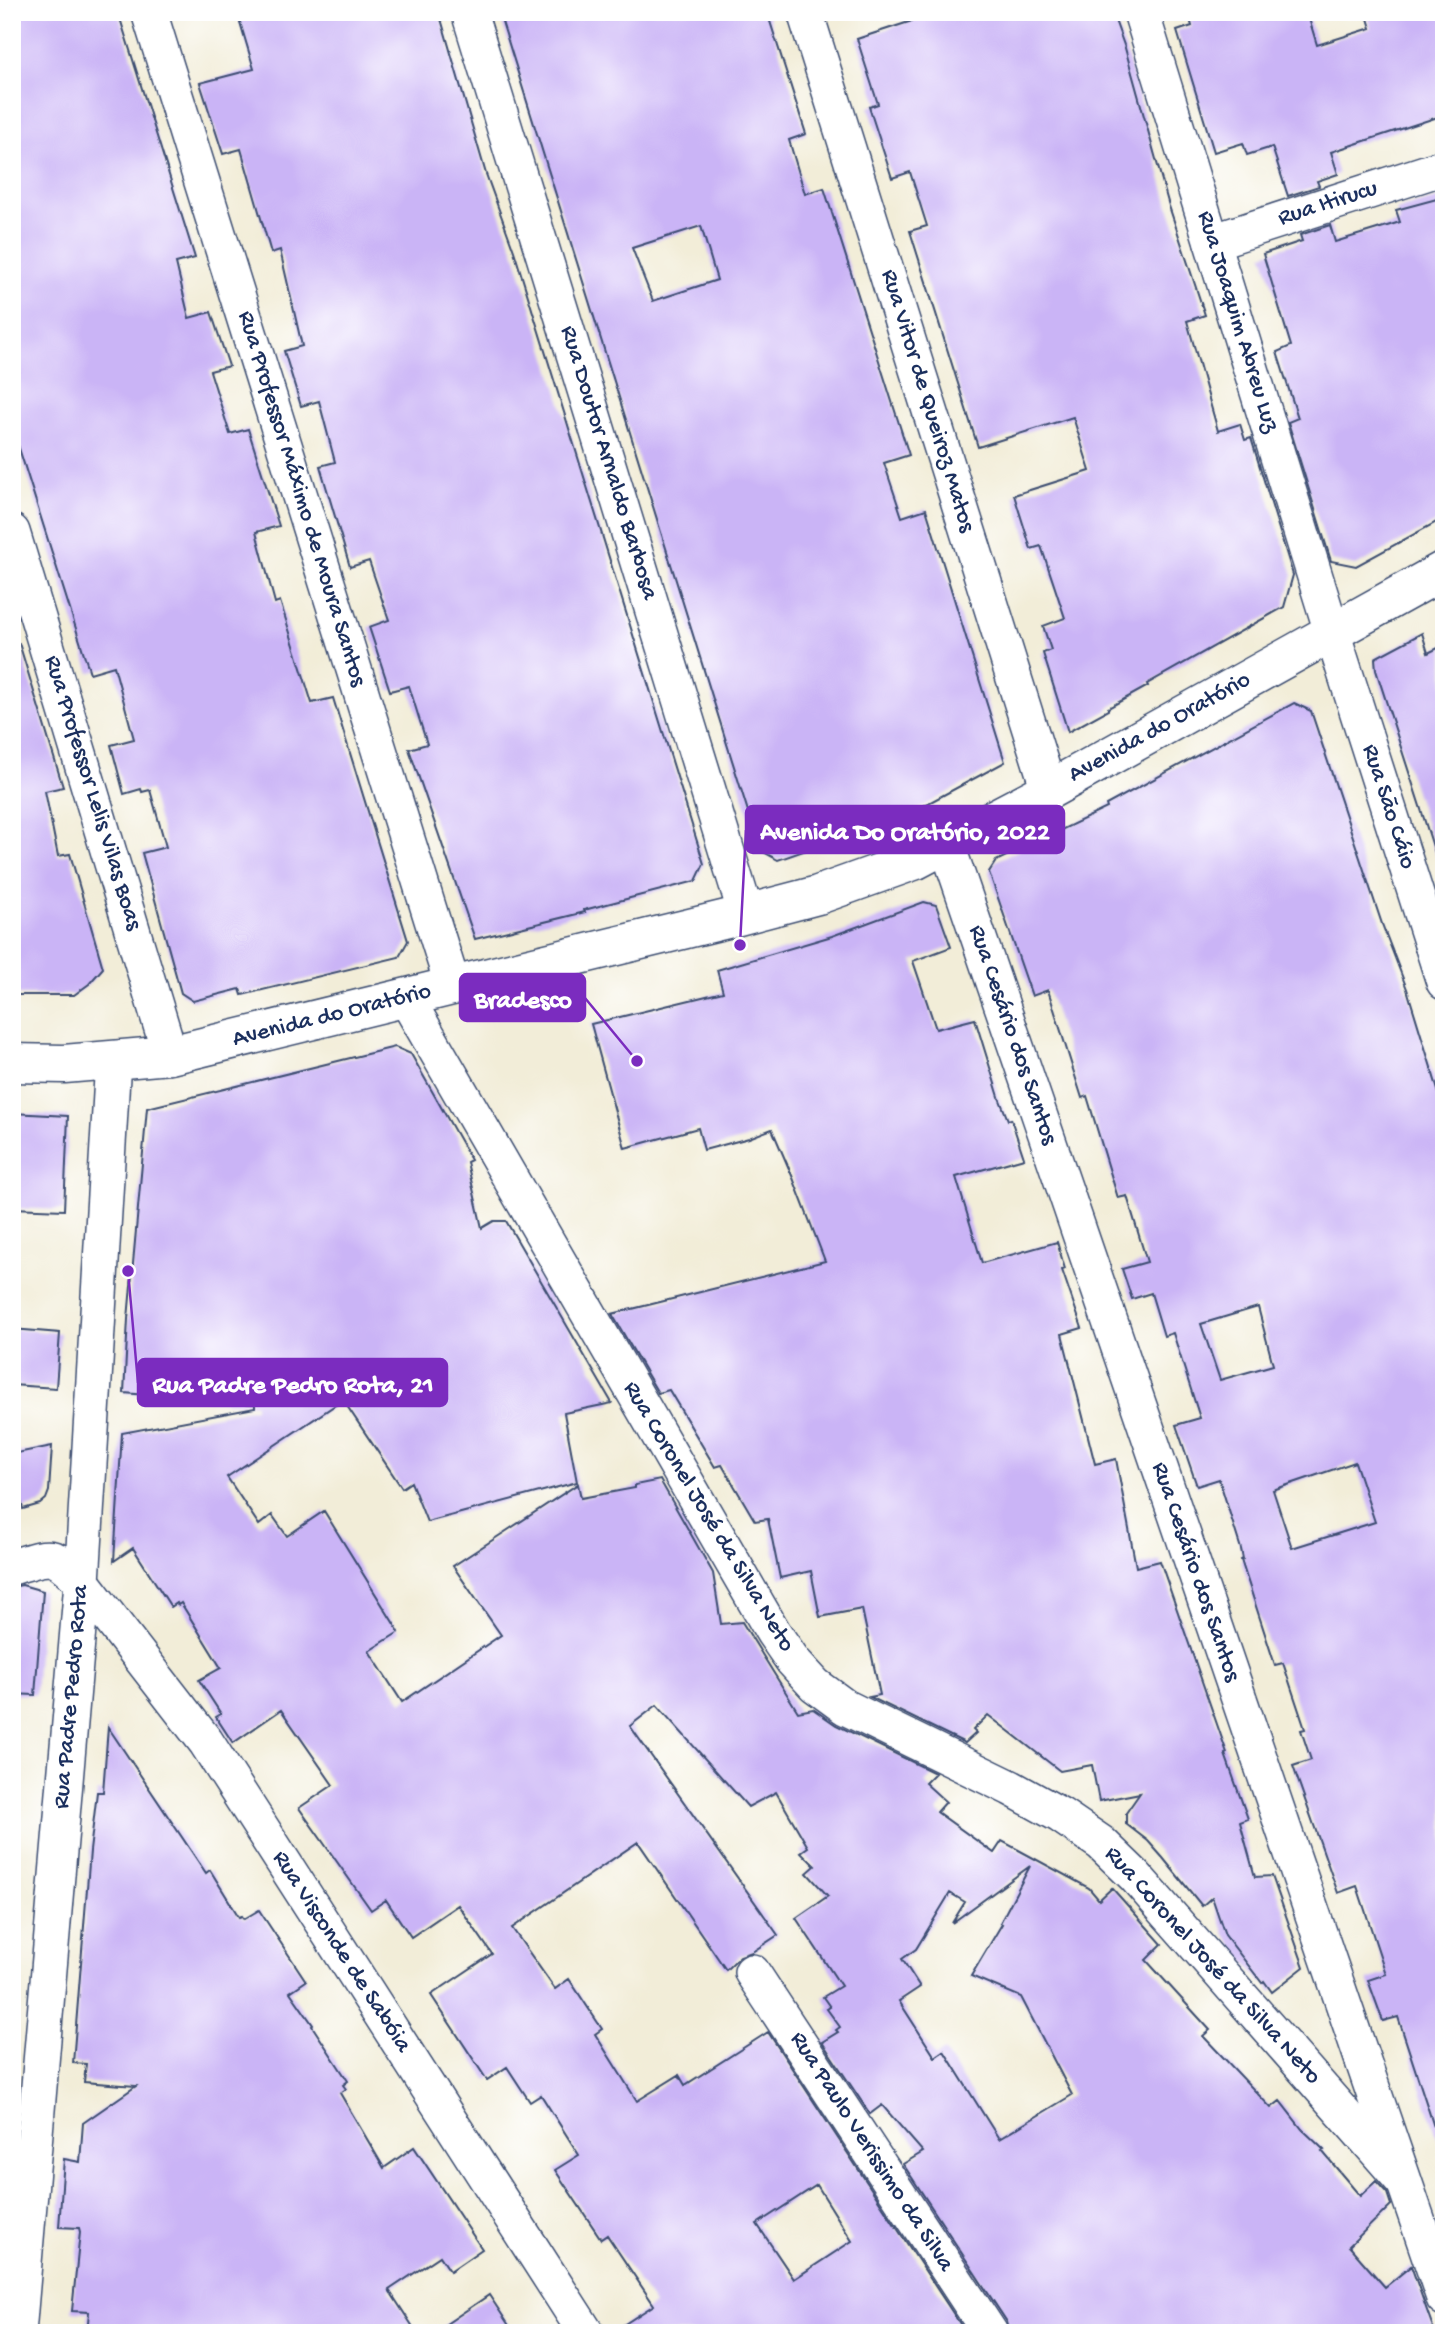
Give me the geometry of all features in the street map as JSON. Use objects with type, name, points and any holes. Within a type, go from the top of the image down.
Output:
[{"type":"main road","name":"Avenida do Oratório","points":[[12,1063],[64,1064],[170,1055],[747,914],[830,890],[916,860],[947,845],[1444,570]]},
{"type":"street","name":"Rua Professor Máximo de Moura Santos","points":[[149,12],[453,987]]},
{"type":"street","name":"Rua Doutor Arnaldo Barbosa","points":[[469,12],[747,914]]},
{"type":"street","name":"Rua Vitor de Queiroz Matos","points":[[805,12],[1049,790]]},
{"type":"street","name":"Rua Joaquim Abreu Luz","points":[[1141,12],[1332,632]]},
{"type":"street","name":"Rua Itirucu","points":[[1212,242],[1444,167]]},
{"type":"street","name":"Rua Professor Lelis Vilas Boas","points":[[12,532],[170,1055]]},
{"type":"street","name":"Rua São Cáio","points":[[1332,632],[1444,982]]},
{"type":"street","name":"Rua Cesário dos Santos","points":[[947,845],[1444,2298]]},
{"type":"street","name":"Rua Coronel José da Silva Neto","points":[[406,998],[773,1632],[793,1661],[815,1685],[845,1707],[1011,1788],[1060,1815],[1101,1843],[1135,1876],[1402,2180]]},
{"type":"street","name":"Rua Padre Pedro Rota","points":[[18,2333],[82,1581],[113,1060]]},
{"type":"street","name":"Rua Visconde de Sabóia","points":[[12,1567],[44,1557],[62,1562],[82,1581],[206,1742],[586,2333]]},
{"type":"street","name":"Rua Paulo Verissimo da Silva","points":[[752,1972],[990,2333]]},
{"type":"building","points":[[12,12],[118,12],[195,258],[176,263],[189,318],[211,312],[229,366],[210,371],[230,434],[248,429],[279,526],[256,532],[275,603],[280,601],[312,703],[333,698],[408,941],[399,957],[242,995],[240,989],[193,1001],[181,993],[142,853],[166,847],[150,790],[142,792],[141,789],[124,794],[111,745],[134,739],[114,666],[90,673],[12,426]]},
{"type":"building","points":[[237,12],[439,12],[486,174],[514,251],[704,864],[696,881],[475,939],[409,749],[427,744],[409,686],[390,691],[369,627],[389,620],[369,561],[350,567],[320,466],[335,462],[319,401],[301,406],[284,351],[302,346],[280,250],[271,253],[241,149],[223,154],[200,83],[254,69]]},
{"type":"building","points":[[499,12],[767,12],[806,134],[789,140],[805,194],[824,188],[909,455],[884,463],[902,517],[926,509],[1005,762],[910,813],[889,821],[778,860],[760,850]],"holes":[[[701,226],[717,280],[653,301],[632,248]]]},
{"type":"building","points":[[919,12],[1112,12],[1125,48],[1169,206],[1205,315],[1187,321],[1218,431],[1240,424],[1245,440],[1251,438],[1293,575],[1284,607],[1068,732],[1043,653],[1051,650],[1043,626],[1065,618],[1041,546],[1031,549],[1014,495],[1090,471],[1073,417],[978,447],[910,231],[927,226],[910,172],[892,178],[869,107],[878,104],[857,39],[921,18]]},
{"type":"building","points":[[1188,12],[1307,12],[1317,45],[1371,28],[1366,12],[1444,12],[1444,115],[1331,152],[1338,174],[1317,181],[1319,186],[1288,196],[1272,147],[1247,155],[1243,143],[1214,152],[1177,31],[1192,26]]},
{"type":"building","points":[[1444,197],[1444,518],[1356,566],[1331,561],[1288,422],[1298,418],[1277,352],[1291,346],[1263,254],[1302,241],[1300,235],[1330,225],[1335,242],[1400,222],[1396,210]]},
{"type":"building","points":[[1422,633],[1428,653],[1444,645],[1444,858],[1437,859],[1376,670],[1375,658]]},
{"type":"building","points":[[19,643],[63,787],[45,791],[58,856],[70,854],[103,968],[89,984],[74,995],[12,995],[12,644]]},
{"type":"building","points":[[1294,703],[1311,711],[1382,924],[1407,989],[1444,1110],[1444,2138],[1438,2139],[1398,2017],[1383,2021],[1368,1980],[1386,1974],[1357,1886],[1338,1893],[1293,1766],[1311,1760],[1301,1730],[1305,1729],[1283,1663],[1275,1665],[1241,1560],[1241,1549],[1219,1479],[1197,1486],[1176,1425],[1200,1418],[1173,1333],[1164,1336],[1151,1293],[1132,1299],[1122,1269],[1147,1262],[1127,1196],[1118,1198],[1087,1096],[1082,1098],[1048,990],[1032,996],[989,872],[996,861],[1107,808],[1106,805]],"holes":[[[1258,1307],[1273,1365],[1220,1380],[1201,1324]],[[1355,1462],[1375,1522],[1292,1548],[1273,1490]]]},
{"type":"building","points":[[924,902],[936,905],[951,947],[913,961],[936,1029],[975,1019],[1000,1100],[1008,1120],[1011,1119],[1024,1158],[956,1177],[982,1263],[1057,1242],[1065,1269],[1062,1270],[1082,1328],[1062,1334],[1095,1464],[1116,1459],[1136,1567],[1160,1561],[1248,1819],[1240,1822],[1255,1877],[1272,1876],[1304,1967],[1272,1992],[1225,1935],[1212,1897],[1202,1906],[1148,1841],[1126,1824],[1126,1813],[1140,1793],[1099,1801],[1092,1765],[1060,1771],[988,1715],[973,1730],[976,1733],[965,1743],[870,1697],[880,1695],[862,1609],[820,1617],[811,1571],[780,1578],[768,1519],[755,1521],[722,1465],[715,1467],[669,1390],[658,1393],[612,1314],[825,1261],[772,1129],[704,1150],[698,1128],[625,1148],[591,1024],[723,992],[717,970],[832,936]]},
{"type":"building","points":[[395,1047],[411,1054],[471,1160],[467,1162],[482,1228],[494,1221],[506,1221],[612,1403],[564,1413],[577,1482],[427,1522],[411,1482],[402,1488],[343,1400],[227,1477],[259,1525],[272,1515],[287,1536],[324,1511],[399,1632],[369,1651],[402,1702],[501,1635],[453,1566],[578,1484],[581,1498],[635,1488],[635,1485],[660,1480],[713,1573],[721,1624],[742,1622],[798,1712],[813,1709],[836,1725],[935,1773],[925,1783],[946,1802],[937,1812],[994,1853],[1002,1841],[1089,1888],[1099,1900],[1112,1888],[1162,1944],[1146,1960],[1210,2030],[1203,2036],[1271,2108],[1280,2101],[1360,2196],[1376,2181],[1387,2193],[1391,2205],[1349,2246],[1385,2287],[1411,2266],[1435,2333],[1010,2333],[1007,2322],[903,2164],[923,2152],[882,2105],[870,2114],[822,2042],[838,2032],[836,2030],[840,2027],[827,2009],[830,2007],[823,1997],[841,1986],[796,1918],[828,1896],[807,1873],[815,1866],[801,1852],[808,1847],[776,1792],[748,1807],[657,1705],[630,1726],[778,1935],[752,1952],[740,1956],[726,1970],[638,1842],[512,1928],[555,1989],[569,1979],[602,2029],[595,2034],[637,2101],[679,2075],[685,2085],[768,2032],[966,2333],[611,2333],[654,2305],[607,2235],[601,2239],[555,2170],[579,2155],[541,2095],[530,2102],[507,2067],[487,2080],[431,1995],[492,1954],[458,1905],[411,1937],[386,1900],[371,1910],[299,1808],[333,1785],[281,1710],[233,1743],[216,1717],[221,1714],[199,1680],[221,1668],[181,1603],[171,1607],[133,1548],[114,1561],[122,1433],[255,1408],[255,1404],[124,1393],[147,1108]],"holes":[[[1030,1866],[1000,1923],[1002,1924],[971,1976],[1021,1997],[1072,2095],[999,2139],[944,2051],[935,2057],[899,2001],[920,1987],[902,1959],[916,1949],[950,1893],[965,1902],[952,1923]],[[817,2185],[852,2241],[794,2279],[757,2224]]]},
{"type":"building","points":[[12,1113],[68,1116],[64,1210],[12,1208]]},
{"type":"building","points":[[12,1329],[60,1333],[56,1388],[12,1385]]},
{"type":"building","points":[[52,1446],[46,1499],[40,1504],[23,1509],[12,1466],[12,1454]]},
{"type":"building","points":[[22,1585],[43,1591],[35,1695],[12,1694],[12,1587]]},
{"type":"building","points":[[108,1727],[206,1873],[210,1870],[239,1917],[244,1919],[259,1910],[306,1981],[290,1992],[348,2081],[343,2085],[346,2089],[340,2093],[384,2168],[414,2147],[482,2249],[450,2271],[440,2256],[389,2290],[417,2333],[87,2333],[89,2312],[72,2311],[80,2232],[79,2228],[59,2227],[64,2159],[80,2162],[83,2123],[136,2086],[84,2082],[86,2064],[73,2063],[90,1851],[97,1792],[103,1792]]},
{"type":"building","points":[[489,2295],[514,2333],[433,2333]]},
{"type":"place","name":"Avenida Do Oratório, 2022","points":[[740,945]]},
{"type":"place","name":"Bradesco","points":[[637,1061]]},
{"type":"place","name":"Rua Padre Pedro Rota, 21","points":[[128,1271]]}]
